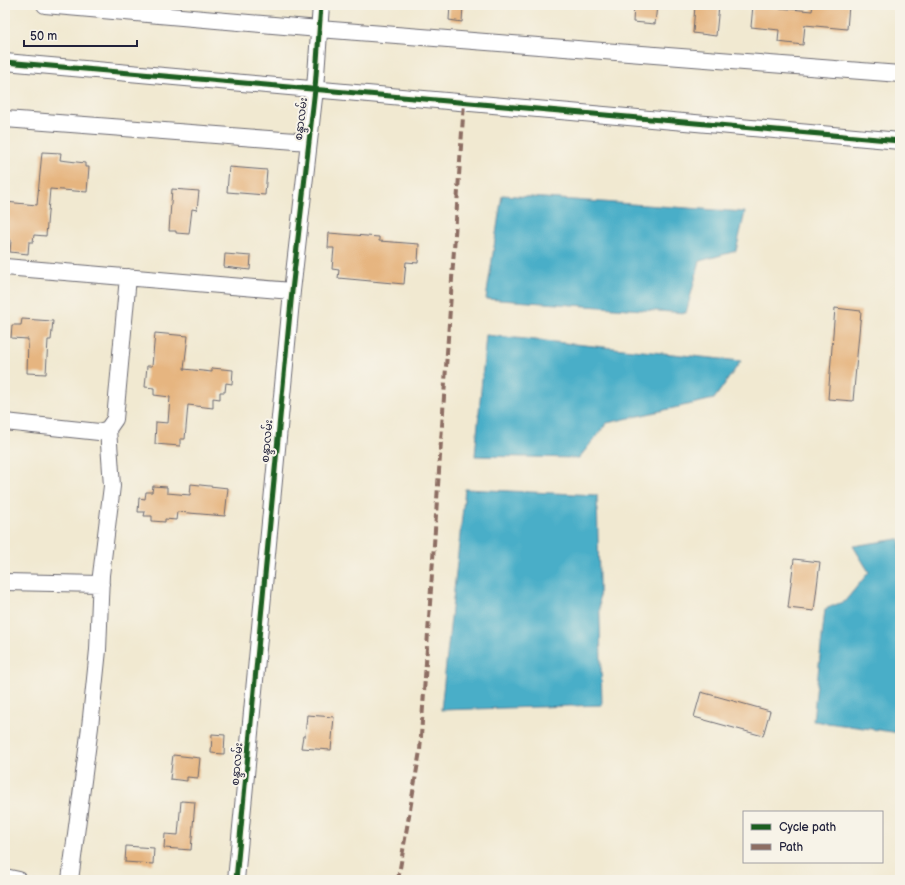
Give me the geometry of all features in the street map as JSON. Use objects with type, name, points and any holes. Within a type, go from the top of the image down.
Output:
[{"type":"street","points":[[45,5],[319,29],[900,74]]},
{"type":"street","name":"စန္ဒာလမ်း","points":[[236,880],[292,291],[315,89],[321,5]]},
{"type":"street","points":[[5,62],[900,141]]},
{"type":"street","points":[[5,119],[309,142]]},
{"type":"street","points":[[5,267],[292,291]]},
{"type":"street","points":[[5,422],[99,432],[108,429],[115,419],[128,277]]},
{"type":"street","points":[[70,880],[90,727],[98,650],[101,584],[112,486],[108,429]]},
{"type":"street","points":[[5,582],[101,584]]},
{"type":"street","points":[[5,877],[19,880]]},
{"type":"water","points":[[502,195],[745,212],[736,251],[700,261],[686,313],[486,299]]},
{"type":"water","points":[[486,335],[741,361],[714,399],[607,423],[579,458],[475,456]]},
{"type":"water","points":[[465,489],[597,495],[602,705],[441,710]]},
{"type":"water","points":[[900,539],[900,733],[813,721],[825,609],[845,601],[869,572],[853,546]]},
{"type":"building","points":[[450,5],[463,5],[462,22],[449,20]]},
{"type":"building","points":[[634,5],[657,5],[655,24],[633,22]]},
{"type":"building","points":[[695,5],[719,5],[716,36],[693,33]]},
{"type":"building","points":[[753,5],[768,5],[768,7],[812,11],[813,5],[849,5],[847,29],[805,25],[803,45],[778,42],[779,30],[751,27]]},
{"type":"building","points":[[42,152],[61,153],[60,160],[85,163],[85,167],[89,167],[87,192],[50,189],[46,236],[34,235],[33,242],[29,242],[28,254],[10,252],[11,240],[7,239],[8,233],[5,232],[5,202],[37,205]]},
{"type":"building","points":[[229,167],[267,170],[265,195],[227,192]]},
{"type":"building","points":[[172,189],[199,191],[197,210],[192,209],[189,234],[169,231]]},
{"type":"building","points":[[329,233],[379,237],[379,241],[419,244],[418,263],[406,262],[404,284],[338,278],[339,270],[332,269],[334,248],[328,248]]},
{"type":"building","points":[[225,254],[251,256],[250,270],[224,267]]},
{"type":"building","points":[[835,308],[861,311],[853,401],[828,399]]},
{"type":"building","points":[[22,319],[53,321],[51,340],[48,340],[46,374],[27,373],[28,339],[11,338],[12,325],[21,325]]},
{"type":"building","points":[[155,333],[188,336],[184,369],[212,372],[212,368],[233,370],[232,384],[226,383],[225,392],[220,392],[220,399],[213,398],[213,408],[188,405],[185,439],[180,439],[180,446],[155,444],[156,422],[168,423],[170,397],[154,395],[154,388],[145,387],[147,366],[152,366]]},
{"type":"building","points":[[191,484],[228,488],[225,516],[177,512],[176,520],[165,519],[165,522],[152,521],[152,516],[144,516],[145,512],[138,512],[139,498],[145,499],[146,492],[152,492],[153,486],[167,487],[167,493],[190,495]]},
{"type":"building","points":[[794,559],[820,562],[814,611],[788,608]]},
{"type":"building","points":[[701,692],[770,711],[763,736],[694,717]]},
{"type":"building","points":[[307,715],[334,717],[331,750],[301,748],[303,736],[305,736]]},
{"type":"building","points":[[212,734],[225,735],[224,754],[211,753]]},
{"type":"building","points":[[173,755],[200,758],[198,778],[187,777],[187,781],[170,779]]},
{"type":"building","points":[[181,801],[195,802],[191,850],[164,848],[165,834],[178,835]]},
{"type":"building","points":[[126,846],[154,848],[153,864],[125,862]]},
{"type":"marked path","points":[[398,880],[420,751],[464,102]]},
{"type":"cycle path","points":[[236,880],[292,291],[315,89],[321,5]]},
{"type":"cycle path","points":[[5,62],[900,141]]}]
